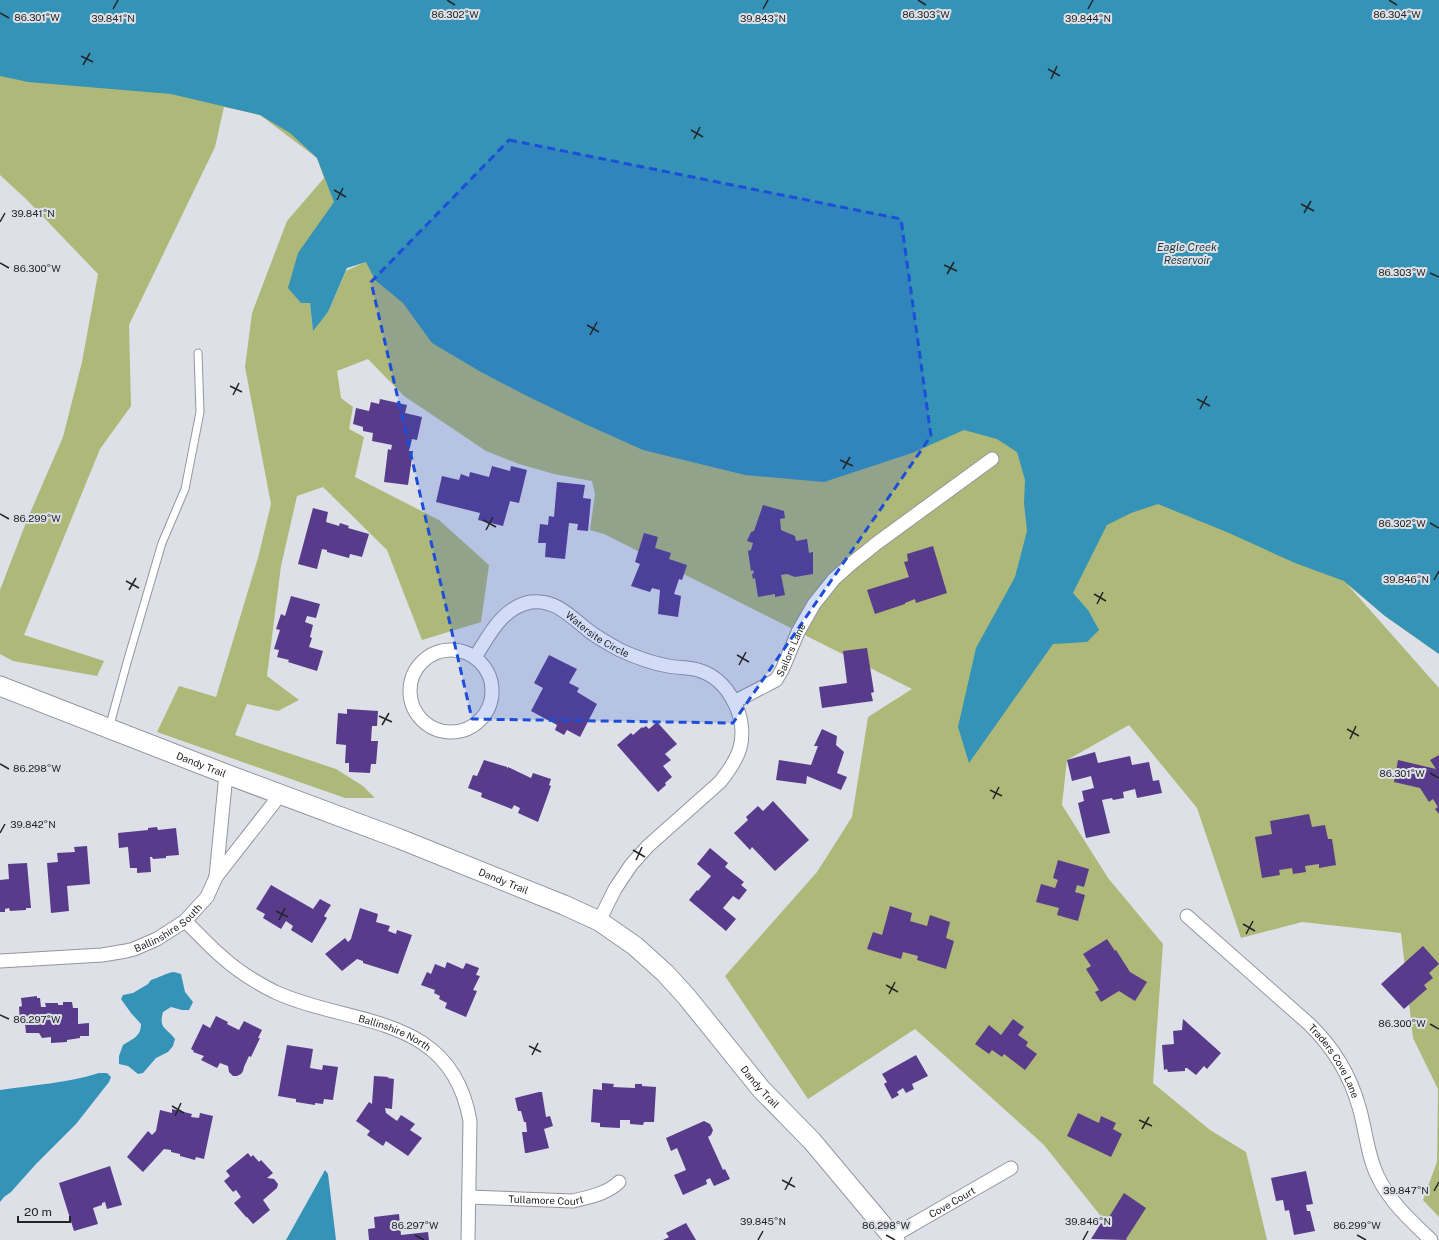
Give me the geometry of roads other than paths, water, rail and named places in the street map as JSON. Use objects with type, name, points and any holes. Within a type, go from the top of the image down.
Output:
[{"type":"street","name":"Sailors Lane","points":[[734,702],[776,680],[782,670],[798,632],[814,604],[834,579],[865,553],[992,459]]},
{"type":"street","name":"Watersite Circle","points":[[474,658],[503,616],[524,604],[532,602],[545,603],[557,606],[564,610],[589,631],[623,651],[662,665],[699,670],[708,674],[723,685],[734,702]]},
{"type":"street","points":[[456,651],[466,653],[474,658],[484,666],[492,684],[492,696],[485,714],[472,727],[460,732],[447,732],[429,726],[419,718],[411,701],[410,689],[416,671],[429,657],[440,652],[456,651]]},
{"type":"street","name":"Dandy Trail","points":[[0,686],[280,795],[407,842],[564,905],[599,922],[635,946],[665,972],[761,1089],[812,1141],[894,1238]]},
{"type":"street","points":[[599,922],[615,889],[631,865],[648,846],[720,782],[730,770],[737,756],[741,740],[741,724],[734,702]]},
{"type":"street","name":"Ballinshire South","points":[[0,961],[102,955],[126,951],[157,939],[184,921],[207,896],[216,877],[226,774]]},
{"type":"street","points":[[216,877],[280,795]]},
{"type":"street","name":"Traders Cove Lane","points":[[1187,916],[1309,1024],[1327,1043],[1340,1062],[1352,1086],[1359,1107],[1366,1143],[1378,1177],[1396,1205],[1431,1240]]},
{"type":"street","name":"Ballinshire North","points":[[184,921],[197,931],[220,956],[261,984],[299,1001],[400,1030],[421,1042],[439,1057],[454,1076],[461,1090],[469,1113],[471,1136],[468,1240]]},
{"type":"street","name":"Cove Court","points":[[894,1238],[1010,1168]]},
{"type":"street","name":"Tullamore Court","points":[[469,1197],[573,1200],[602,1192],[619,1182]]},
{"type":"lane","points":[[111,729],[112,717],[162,543],[185,489],[200,412],[198,353]]},
{"type":"water","name":"Eagle Creek Reservoir","points":[[0,0],[1439,0],[1439,654],[1385,616],[1344,581],[1295,563],[1229,533],[1158,504],[1131,513],[1107,525],[1073,593],[1088,610],[1099,630],[1087,642],[1053,644],[969,763],[958,727],[976,648],[1015,577],[1027,531],[1024,503],[1025,480],[1017,452],[997,439],[964,430],[912,453],[824,482],[745,475],[643,450],[527,396],[481,372],[432,343],[403,303],[375,280],[366,262],[347,268],[328,312],[313,331],[310,303],[301,303],[288,288],[298,253],[334,202],[317,158],[290,133],[260,115],[171,94],[28,82],[0,76]]},
{"type":"water","points":[[174,972],[181,974],[185,992],[193,1002],[189,1010],[171,1007],[163,1012],[162,1025],[175,1039],[173,1046],[168,1052],[156,1058],[143,1073],[138,1074],[128,1066],[119,1064],[119,1056],[123,1045],[138,1035],[141,1028],[141,1024],[121,999],[123,995],[133,993],[148,984],[151,980]]},
{"type":"water","points":[[99,1073],[107,1073],[111,1077],[109,1082],[76,1124],[0,1202],[0,1090],[62,1081]]},
{"type":"water","points":[[325,1170],[328,1174],[336,1240],[286,1240]]}]
